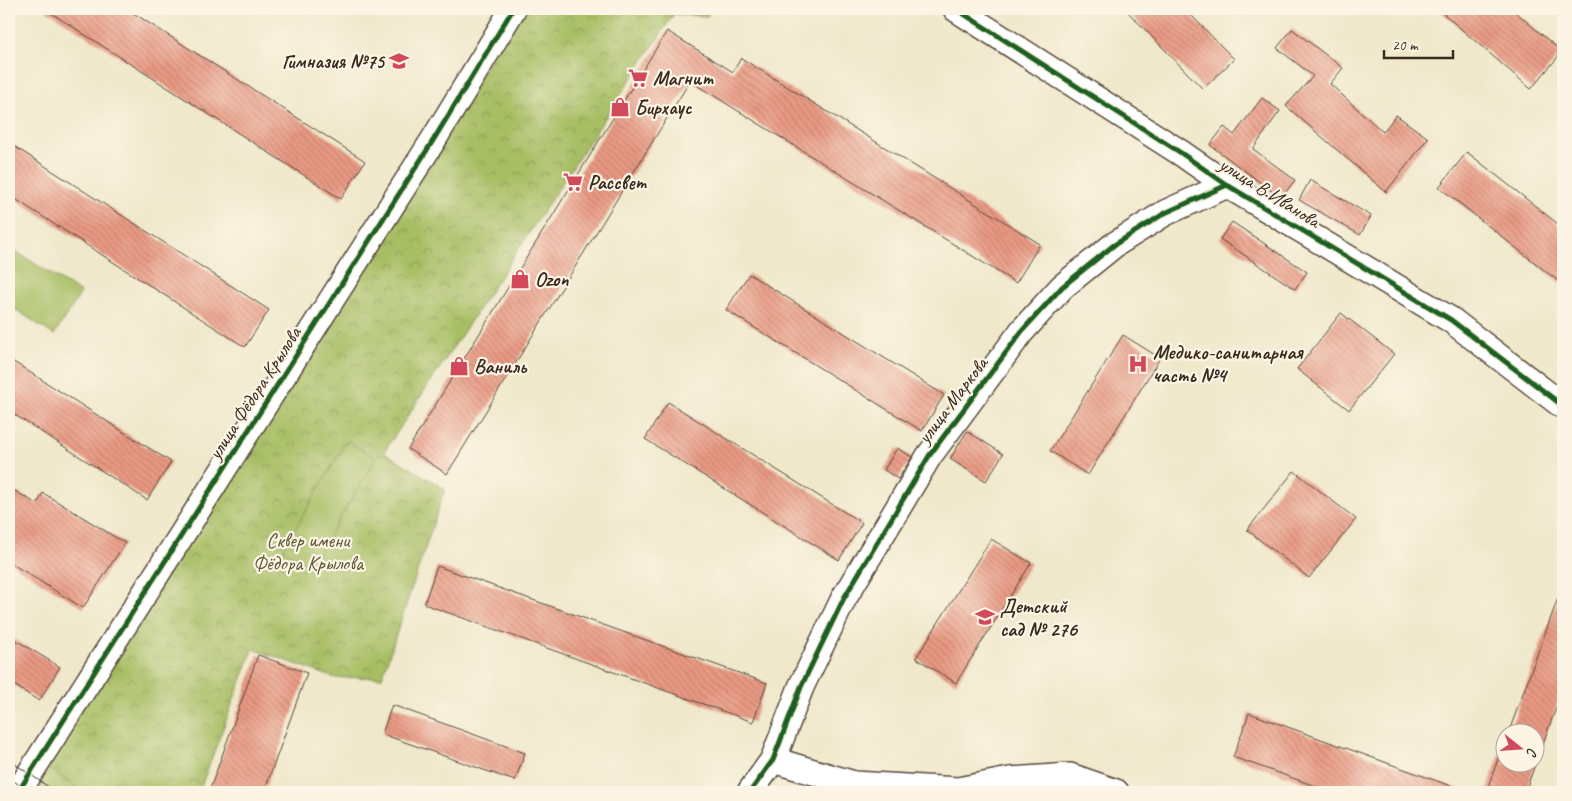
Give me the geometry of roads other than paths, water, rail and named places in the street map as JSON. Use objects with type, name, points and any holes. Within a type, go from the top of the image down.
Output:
[{"type":"street","name":"улица Фёдора Крылова","points":[[18,792],[444,124],[513,9]]},
{"type":"street","name":"улица В.Иванова","points":[[956,9],[1182,153],[1227,185],[1452,320],[1563,406]]},
{"type":"street","name":"улица Маркова","points":[[750,792],[773,760],[801,687],[844,598],[929,456],[1022,331],[1062,287],[1114,245],[1165,213],[1227,185]]},
{"type":"street","points":[[773,760],[854,784],[958,790],[1010,780],[1070,776],[1116,792]]},
{"type":"tram line","points":[[9,760],[56,792]]},
{"type":"tram line","points":[[9,778],[30,792]]},
{"type":"place","name":"Гимназия №75","points":[[399,61]]},
{"type":"place","name":"Магнит","points":[[638,78]]},
{"type":"place","name":"Бирхаус","points":[[620,107]]},
{"type":"place","name":"Рассвет","points":[[573,182]]},
{"type":"place","name":"Ozon","points":[[520,279]]},
{"type":"place","name":"Медико-санитарная часть №4","points":[[1138,364]]},
{"type":"place","name":"Ваниль","points":[[459,366]]},
{"type":"place","name":"Детский сад № 276","points":[[985,617]]},
{"type":"park label","name":"Сквер имени Фёдора Крылова","points":[[308,552]]}]
